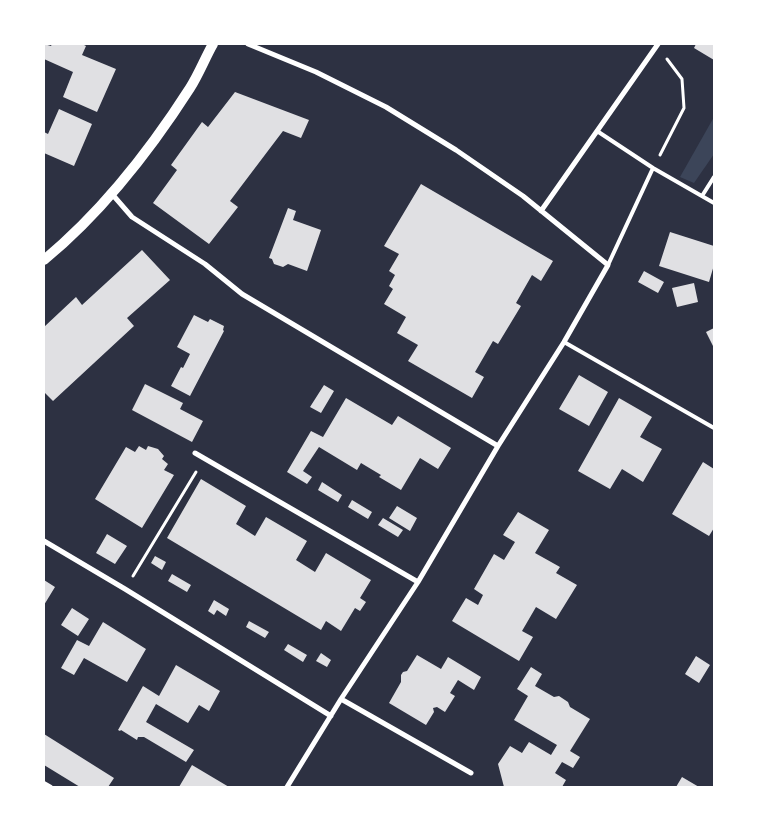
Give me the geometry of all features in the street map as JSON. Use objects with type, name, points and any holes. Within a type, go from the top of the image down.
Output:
[{"type":"main road","points":[[44,260],[70,238],[112,194],[147,151],[191,87],[213,44]]},
{"type":"street","points":[[248,44],[316,72],[386,106],[456,150],[523,196],[608,265],[564,342],[498,446],[418,582],[286,787]]},
{"type":"street","points":[[542,211],[657,44]]},
{"type":"street","points":[[112,194],[132,218],[205,264],[242,294],[498,446]]},
{"type":"street","points":[[195,453],[418,582]]},
{"type":"street","points":[[44,542],[125,589],[331,716]]},
{"type":"street","points":[[341,699],[471,773]]},
{"type":"lane","points":[[597,131],[653,168],[714,203]]},
{"type":"lane","points":[[608,265],[653,168]]},
{"type":"lane","points":[[702,196],[714,177]]},
{"type":"lane","points":[[564,342],[714,428]]},
{"type":"lane","points":[[44,783],[51,787]]},
{"type":"path","points":[[653,168],[684,108],[682,79],[657,44]]},
{"type":"path","points":[[125,589],[204,459]]},
{"type":"shaded area","points":[[714,117],[714,154],[694,183],[680,177]]},
{"type":"building","points":[[44,44],[51,46],[52,44],[82,44],[86,46],[82,55],[116,69],[97,112],[63,97],[73,72],[44,59]]},
{"type":"building","points":[[696,44],[714,44],[714,60],[694,48]]},
{"type":"building","points":[[235,92],[309,120],[301,138],[283,131],[230,201],[238,207],[209,244],[153,203],[177,170],[171,165],[202,122],[208,127]]},
{"type":"building","points":[[59,109],[92,124],[74,166],[44,153],[44,132],[48,134]]},
{"type":"building","points":[[421,184],[553,261],[541,281],[532,275],[516,303],[521,306],[498,344],[493,341],[475,372],[484,377],[472,398],[408,361],[418,345],[397,333],[406,317],[384,304],[393,289],[389,286],[395,275],[389,271],[399,254],[384,246]]},
{"type":"building","points":[[288,208],[296,211],[293,220],[321,230],[307,271],[288,264],[283,267],[274,264],[272,259],[269,258]]},
{"type":"building","points":[[670,232],[714,246],[714,265],[709,282],[659,266]]},
{"type":"building","points":[[142,250],[170,280],[127,318],[134,326],[53,401],[44,394],[44,327],[76,297],[82,305]]},
{"type":"building","points":[[644,271],[664,282],[658,293],[638,282]]},
{"type":"building","points":[[694,283],[698,302],[677,307],[672,288]]},
{"type":"building","points":[[194,315],[208,322],[210,319],[224,326],[224,331],[190,396],[171,386],[190,354],[177,347]]},
{"type":"building","points":[[714,328],[714,348],[706,332]]},
{"type":"building","points":[[579,375],[608,392],[589,426],[559,409]]},
{"type":"building","points":[[145,384],[183,403],[180,409],[203,421],[192,442],[132,410]]},
{"type":"building","points":[[324,385],[334,391],[321,413],[310,407]]},
{"type":"building","points":[[346,398],[392,425],[398,416],[451,448],[438,469],[420,458],[401,490],[379,477],[381,475],[361,463],[357,470],[319,447],[303,471],[312,477],[307,484],[287,472],[311,431],[323,437]]},
{"type":"building","points":[[619,398],[652,417],[640,437],[662,449],[643,482],[622,469],[610,489],[578,471]]},
{"type":"building","points":[[139,446],[146,450],[148,446],[158,449],[164,456],[162,459],[168,464],[164,470],[174,475],[142,528],[95,499],[126,447],[135,452]]},
{"type":"building","points":[[703,462],[714,469],[714,528],[709,536],[672,514]]},
{"type":"building","points":[[201,479],[246,506],[236,524],[255,536],[266,517],[307,541],[296,560],[315,572],[326,553],[371,580],[360,598],[366,602],[360,611],[355,608],[341,631],[326,621],[321,630],[167,538]]},
{"type":"building","points":[[322,482],[342,495],[338,502],[318,490]]},
{"type":"building","points":[[352,500],[372,512],[368,519],[348,507]]},
{"type":"building","points":[[397,506],[417,518],[410,531],[389,518]]},
{"type":"building","points":[[518,512],[549,530],[535,553],[560,567],[556,573],[577,585],[556,619],[536,607],[522,631],[533,637],[519,661],[452,621],[466,598],[478,605],[483,595],[474,589],[494,554],[504,560],[515,542],[503,535]]},
{"type":"building","points":[[383,518],[403,530],[398,537],[378,525]]},
{"type":"building","points":[[107,534],[127,546],[115,564],[96,553]]},
{"type":"building","points":[[155,556],[166,562],[162,570],[151,563]]},
{"type":"building","points":[[172,574],[191,585],[187,592],[168,581]]},
{"type":"building","points":[[44,580],[55,587],[44,605]]},
{"type":"building","points":[[214,600],[229,609],[226,616],[217,610],[214,615],[208,611]]},
{"type":"building","points":[[72,608],[89,619],[78,636],[61,625]]},
{"type":"building","points":[[249,621],[269,632],[265,638],[246,627]]},
{"type":"building","points":[[103,622],[146,649],[127,682],[84,658],[74,675],[61,668],[77,640],[89,646]]},
{"type":"building","points":[[288,644],[307,655],[303,662],[284,650]]},
{"type":"building","points":[[321,653],[331,660],[327,667],[316,661]]},
{"type":"building","points":[[417,655],[441,669],[448,657],[481,677],[474,690],[458,680],[450,693],[455,696],[445,712],[437,707],[433,708],[434,712],[426,725],[389,703],[401,682],[401,675],[407,671]]},
{"type":"building","points":[[696,656],[710,665],[699,683],[685,674]]},
{"type":"building","points":[[176,665],[220,691],[209,711],[199,705],[188,723],[156,704],[146,722],[194,750],[186,762],[144,737],[138,737],[137,740],[118,730],[143,686],[159,696]]},
{"type":"building","points":[[531,667],[542,674],[535,686],[554,697],[559,696],[568,702],[570,707],[590,719],[570,751],[580,757],[573,768],[562,762],[555,773],[566,780],[562,787],[504,787],[498,764],[510,746],[522,753],[529,742],[551,755],[557,745],[514,720],[528,696],[517,689]]},
{"type":"building","points":[[44,734],[114,778],[108,787],[80,787],[44,765]]},
{"type":"building","points":[[192,765],[229,787],[179,787]]},
{"type":"building","points":[[682,777],[699,787],[676,787]]}]
